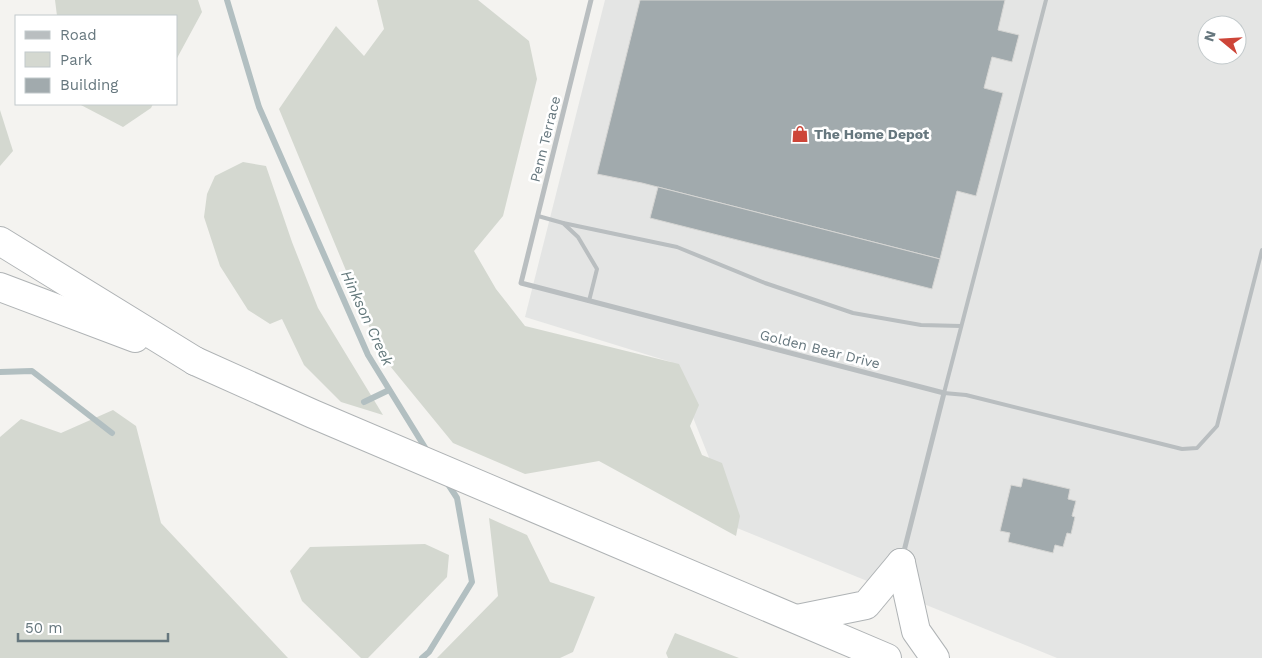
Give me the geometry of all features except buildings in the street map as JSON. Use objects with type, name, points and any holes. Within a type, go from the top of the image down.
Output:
[{"type":"highway","points":[[0,241],[195,361]]},
{"type":"highway","points":[[0,287],[195,361],[314,414],[887,658]]},
{"type":"highway","points":[[797,619],[866,605],[901,563]]},
{"type":"highway","points":[[901,563],[916,631],[934,658]]},
{"type":"street","name":"Penn Terrace","points":[[520,284],[591,0]]},
{"type":"street","name":"Golden Bear Drive","points":[[520,284],[944,392]]},
{"type":"street","points":[[901,563],[944,392]]},
{"type":"lane","points":[[1046,0],[944,392],[1182,449],[1198,448],[1217,426],[1262,250]]},
{"type":"lane","points":[[538,216],[677,248],[765,283],[854,314],[921,325],[961,326]]},
{"type":"lane","points":[[563,223],[578,237],[598,270],[589,301]]},
{"type":"shaded area","points":[[605,0],[1262,0],[1262,658],[1057,658],[737,528],[671,362],[525,317]]},
{"type":"green space","points":[[55,0],[198,0],[202,12],[178,56],[178,15],[57,15]]},
{"type":"green space","points":[[377,0],[478,0],[529,41],[537,79],[503,216],[474,251],[496,289],[525,326],[679,364],[699,405],[690,426],[702,455],[722,463],[740,516],[736,536],[599,461],[525,474],[453,443],[381,355],[279,109],[336,26],[364,56],[384,29]]},
{"type":"green space","points":[[81,105],[152,105],[151,108],[123,127]]},
{"type":"green space","points":[[0,110],[13,151],[0,166]]},
{"type":"green space","points":[[243,162],[266,166],[292,242],[318,308],[383,415],[341,402],[304,365],[282,319],[270,324],[248,310],[220,266],[204,217],[207,194],[215,176]]},
{"type":"green space","points":[[113,410],[136,426],[161,523],[288,658],[0,658],[0,437],[21,419],[61,433]]},
{"type":"green space","points":[[489,518],[527,535],[550,582],[595,597],[573,652],[560,658],[437,658],[498,596]]},
{"type":"green space","points":[[425,544],[449,555],[447,577],[368,658],[361,658],[302,601],[290,571],[310,547]]},
{"type":"green space","points":[[675,633],[739,658],[668,658],[666,653]]},
{"type":"waterway","name":"Hinkson Creek","points":[[227,0],[259,107],[368,355],[429,454]]},
{"type":"waterway","points":[[0,372],[32,371],[112,433]]},
{"type":"waterway","points":[[364,402],[389,390]]},
{"type":"waterway","name":"Hinkson Creek","points":[[422,658],[429,652],[472,582],[457,498],[446,481]]},
{"type":"place","name":"The Home Depot","points":[[800,134]]}]
